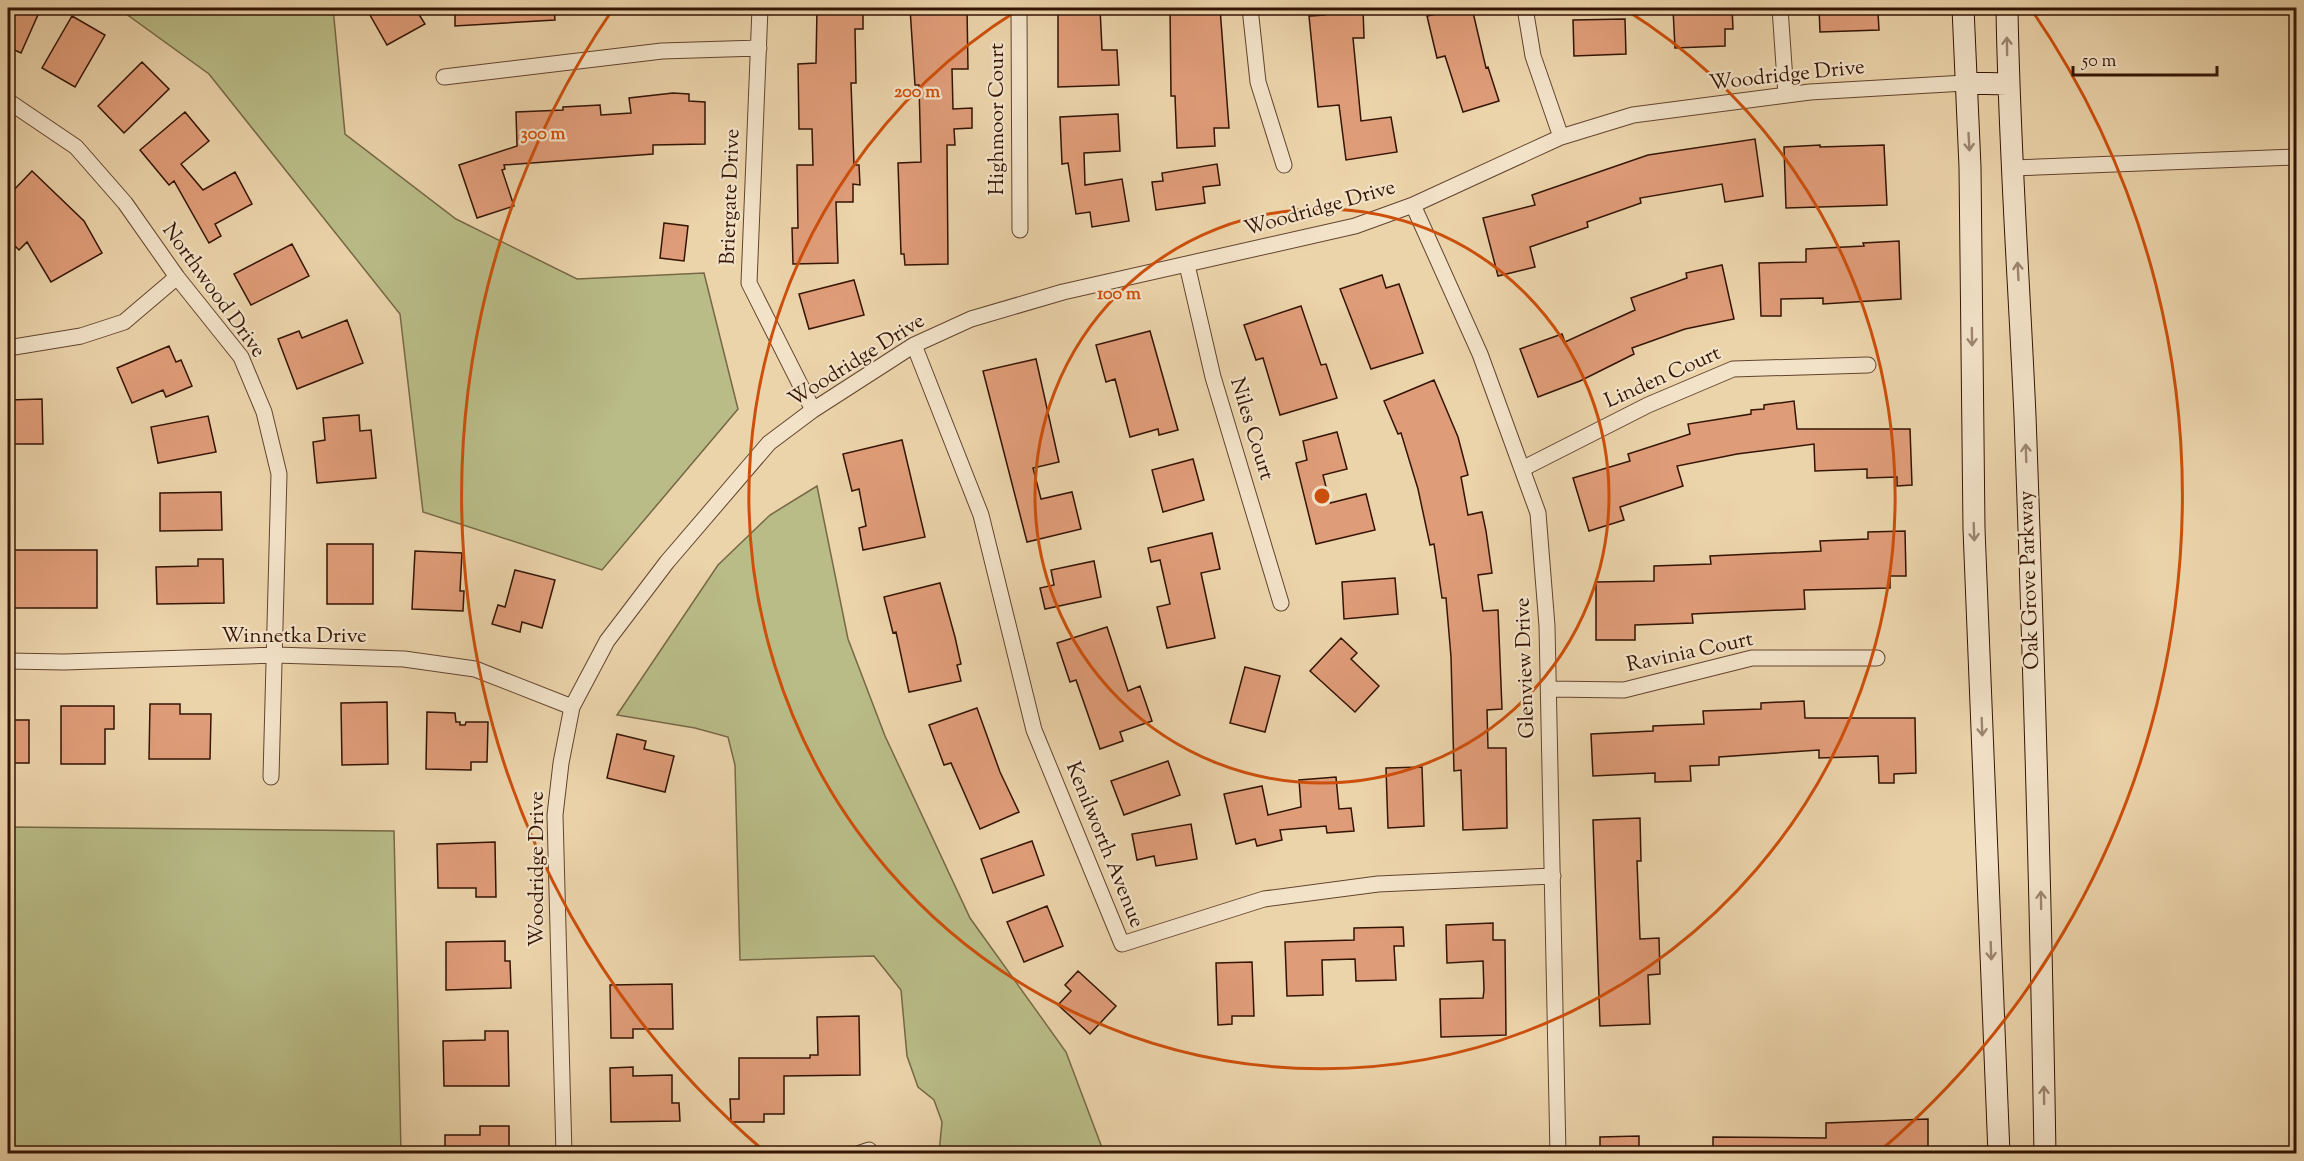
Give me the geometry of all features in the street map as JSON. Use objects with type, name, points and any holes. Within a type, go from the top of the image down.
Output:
[{"type":"main road","points":[[1963,8],[1970,167],[1974,529],[1999,1154]]},
{"type":"main road","name":"Oak Grove Parkway","points":[[2007,8],[2008,84],[2025,414],[2039,850],[2044,1154]]},
{"type":"main road","points":[[1965,83],[2008,84]]},
{"type":"street","name":"Briergate Drive","points":[[760,8],[749,283],[813,410]]},
{"type":"street","name":"Highmoor Court","points":[[1019,8],[1020,230]]},
{"type":"street","points":[[1250,8],[1258,82],[1284,165]]},
{"type":"street","points":[[1525,8],[1533,56],[1561,137]]},
{"type":"street","points":[[1780,8],[1786,95]]},
{"type":"street","points":[[444,77],[662,51],[759,48]]},
{"type":"street","name":"Woodridge Drive","points":[[564,1154],[555,815],[561,763],[572,706],[607,641],[699,522],[769,443],[813,410],[914,345],[971,319],[1063,292],[1355,226],[1413,205],[1561,137],[1633,115],[1786,95],[1965,83]]},
{"type":"street","name":"Northwood Drive","points":[[8,101],[75,147],[125,203],[177,278],[241,357],[267,422],[279,474],[271,777]]},
{"type":"street","points":[[2013,168],[2296,157]]},
{"type":"street","name":"Glenview Drive","points":[[1413,205],[1480,354],[1538,513],[1547,626],[1549,689],[1558,1154]]},
{"type":"street","name":"Niles Court","points":[[1188,265],[1213,377],[1281,603]]},
{"type":"street","points":[[8,348],[81,336],[124,322],[177,278]]},
{"type":"street","name":"Kenilworth Avenue","points":[[914,345],[981,515],[1034,730],[1122,944],[1264,899],[1378,884],[1553,876]]},
{"type":"street","name":"Linden Court","points":[[1522,469],[1648,405],[1733,369],[1868,365]]},
{"type":"street","name":"Winnetka Drive","points":[[8,660],[64,662],[274,655],[404,659],[474,669],[572,706]]},
{"type":"street","name":"Ravinia Court","points":[[1549,689],[1624,690],[1752,658],[1877,658]]},
{"type":"green space","points":[[118,8],[333,8],[345,134],[456,219],[577,279],[704,273],[738,409],[602,570],[423,512],[400,314],[209,74]]},
{"type":"green space","points":[[817,486],[848,639],[885,736],[970,918],[1066,1052],[1104,1153],[939,1153],[942,1122],[934,1100],[918,1087],[907,1056],[901,990],[874,956],[740,960],[735,765],[728,737],[695,728],[617,715],[718,565],[770,515]]},
{"type":"green space","points":[[8,827],[394,831],[401,1153],[8,1153]]},
{"type":"building","points":[[8,8],[41,8],[21,53],[8,47]]},
{"type":"building","points":[[366,8],[415,8],[425,24],[387,45]]},
{"type":"building","points":[[455,8],[554,8],[555,20],[455,26]]},
{"type":"building","points":[[817,8],[863,8],[863,29],[855,29],[856,83],[851,83],[854,165],[859,165],[860,185],[853,184],[853,202],[836,202],[838,263],[793,264],[792,228],[798,228],[797,165],[813,165],[812,129],[799,129],[798,64],[816,63]]},
{"type":"building","points":[[910,8],[967,8],[968,69],[952,69],[953,109],[972,108],[972,128],[954,129],[955,145],[947,145],[948,264],[905,265],[904,254],[901,254],[898,163],[921,162],[919,85],[915,85]]},
{"type":"building","points":[[1058,8],[1100,8],[1102,50],[1117,50],[1119,85],[1058,87]]},
{"type":"building","points":[[1170,8],[1220,8],[1229,128],[1214,128],[1215,146],[1177,148],[1175,96],[1171,96]]},
{"type":"building","points":[[1325,8],[1363,8],[1364,38],[1353,38],[1361,121],[1391,117],[1397,152],[1346,160],[1339,105],[1318,107],[1309,16],[1325,15]]},
{"type":"building","points":[[1472,8],[1486,68],[1488,67],[1499,101],[1463,112],[1445,56],[1437,58],[1427,16]]},
{"type":"building","points":[[1732,8],[1733,29],[1725,29],[1725,46],[1675,48],[1673,9]]},
{"type":"building","points":[[1819,8],[1871,8],[1871,13],[1878,13],[1879,30],[1820,32]]},
{"type":"building","points":[[72,16],[105,35],[75,87],[42,68]]},
{"type":"building","points":[[1625,19],[1626,54],[1574,56],[1573,20]]},
{"type":"building","points":[[142,62],[169,89],[124,133],[98,106]]},
{"type":"building","points":[[673,93],[689,94],[689,101],[705,102],[705,144],[653,145],[653,154],[504,165],[505,169],[502,170],[514,206],[477,218],[459,165],[517,146],[516,112],[563,110],[563,107],[600,105],[601,115],[631,113],[629,98]]},
{"type":"building","points":[[185,112],[209,141],[181,164],[203,190],[235,172],[252,204],[215,224],[221,236],[209,243],[174,181],[169,185],[140,150]]},
{"type":"building","points":[[1118,114],[1120,151],[1084,153],[1085,185],[1122,179],[1129,221],[1092,227],[1090,212],[1076,214],[1068,163],[1062,164],[1060,117]]},
{"type":"building","points":[[1755,139],[1763,196],[1725,202],[1722,184],[1640,198],[1641,203],[1587,222],[1588,227],[1530,247],[1535,267],[1498,276],[1483,218],[1535,205],[1532,195],[1648,155]]},
{"type":"building","points":[[1820,145],[1820,147],[1884,145],[1887,205],[1786,208],[1784,147]]},
{"type":"building","points":[[1217,164],[1220,185],[1203,187],[1205,203],[1156,210],[1152,182],[1163,181],[1162,173]]},
{"type":"building","points":[[32,171],[84,221],[102,253],[51,282],[27,242],[19,250],[8,239],[8,196]]},
{"type":"building","points":[[664,223],[688,226],[684,261],[660,258]]},
{"type":"building","points":[[1899,241],[1901,299],[1823,304],[1823,298],[1781,299],[1781,316],[1761,316],[1759,263],[1806,262],[1806,249],[1864,246],[1863,243]]},
{"type":"building","points":[[292,244],[309,276],[251,305],[234,274]]},
{"type":"building","points":[[1722,265],[1734,319],[1685,329],[1632,348],[1634,354],[1580,381],[1538,397],[1520,349],[1562,334],[1565,342],[1635,310],[1631,298],[1687,278],[1686,273]]},
{"type":"building","points":[[1382,275],[1386,288],[1399,284],[1423,353],[1371,369],[1340,289]]},
{"type":"building","points":[[854,280],[864,315],[809,329],[799,294]]},
{"type":"building","points":[[1301,306],[1321,365],[1326,364],[1337,398],[1280,415],[1263,358],[1256,360],[1244,325]]},
{"type":"building","points":[[347,320],[363,363],[297,389],[278,339],[299,331],[302,338]]},
{"type":"building","points":[[1150,331],[1178,430],[1159,435],[1158,429],[1130,437],[1115,379],[1106,382],[1096,345]]},
{"type":"building","points":[[169,346],[176,362],[181,360],[192,386],[166,397],[163,390],[132,403],[117,368]]},
{"type":"building","points":[[1036,359],[1059,462],[1033,468],[1041,499],[1072,492],[1081,529],[1027,542],[983,371]]},
{"type":"building","points":[[1434,380],[1458,437],[1468,475],[1461,477],[1468,515],[1482,512],[1486,531],[1492,573],[1478,575],[1483,611],[1498,610],[1502,709],[1487,710],[1488,748],[1506,748],[1507,828],[1463,830],[1461,770],[1454,771],[1451,657],[1446,598],[1442,598],[1434,544],[1430,545],[1418,489],[1401,433],[1398,434],[1384,401]]},
{"type":"building","points":[[42,399],[43,444],[8,444],[8,400]]},
{"type":"building","points":[[1794,401],[1797,429],[1910,429],[1912,485],[1897,486],[1897,477],[1867,478],[1867,469],[1815,471],[1814,444],[1737,454],[1677,466],[1683,486],[1620,507],[1624,520],[1589,531],[1573,478],[1630,461],[1628,454],[1690,434],[1688,424],[1751,414],[1751,410],[1764,409],[1764,405]]},
{"type":"building","points":[[359,415],[360,431],[371,430],[376,478],[317,483],[313,442],[325,440],[323,418]]},
{"type":"building","points":[[208,416],[216,452],[158,463],[151,427]]},
{"type":"building","points":[[1337,432],[1347,469],[1323,475],[1330,503],[1366,494],[1375,530],[1316,544],[1296,463],[1307,460],[1303,441]]},
{"type":"building","points":[[902,440],[925,537],[863,550],[859,528],[866,526],[859,489],[852,491],[843,454]]},
{"type":"building","points":[[1193,459],[1204,500],[1163,512],[1152,470]]},
{"type":"building","points":[[221,492],[222,530],[160,531],[160,493]]},
{"type":"building","points":[[1905,531],[1906,576],[1890,576],[1890,588],[1804,590],[1805,609],[1692,614],[1693,623],[1635,625],[1635,640],[1596,640],[1596,582],[1654,581],[1654,566],[1711,564],[1710,556],[1821,551],[1820,541],[1868,539],[1868,532]]},
{"type":"building","points":[[1212,533],[1220,569],[1201,573],[1215,638],[1167,648],[1157,607],[1170,604],[1160,560],[1151,562],[1148,548]]},
{"type":"building","points":[[327,544],[373,544],[373,604],[327,604]]},
{"type":"building","points":[[8,550],[97,550],[97,608],[8,608]]},
{"type":"building","points":[[415,551],[462,553],[460,591],[464,591],[463,611],[412,609]]},
{"type":"building","points":[[198,559],[223,559],[224,603],[157,604],[156,567],[198,566]]},
{"type":"building","points":[[1094,561],[1101,597],[1045,609],[1040,588],[1054,585],[1051,570]]},
{"type":"building","points":[[515,570],[555,580],[542,628],[522,622],[520,632],[492,624],[498,605],[505,607]]},
{"type":"building","points":[[1395,578],[1398,614],[1344,619],[1342,582]]},
{"type":"building","points":[[940,583],[961,664],[957,665],[961,681],[909,692],[896,632],[893,633],[884,597]]},
{"type":"building","points":[[1107,627],[1128,691],[1140,686],[1152,721],[1120,732],[1123,741],[1100,749],[1076,680],[1070,682],[1057,643]]},
{"type":"building","points":[[1341,638],[1357,653],[1351,659],[1379,686],[1355,712],[1310,671]]},
{"type":"building","points":[[1245,667],[1280,676],[1265,732],[1230,723]]},
{"type":"building","points":[[1804,701],[1805,718],[1915,718],[1916,773],[1894,774],[1894,783],[1879,783],[1878,756],[1819,758],[1819,750],[1719,757],[1719,765],[1690,766],[1691,781],[1655,782],[1655,773],[1593,776],[1591,734],[1653,731],[1653,726],[1704,724],[1703,711],[1761,709],[1761,703]]},
{"type":"building","points":[[387,702],[388,764],[342,765],[341,703]]},
{"type":"building","points":[[150,704],[180,704],[180,714],[211,714],[210,759],[149,759]]},
{"type":"building","points":[[61,706],[114,706],[114,729],[105,729],[105,764],[61,764]]},
{"type":"building","points":[[977,708],[1000,772],[1019,812],[980,829],[951,763],[944,765],[929,725]]},
{"type":"building","points":[[427,712],[455,713],[456,722],[460,722],[460,725],[465,725],[466,722],[488,722],[487,762],[471,762],[471,770],[426,769]]},
{"type":"building","points":[[8,720],[29,720],[29,763],[8,763]]},
{"type":"building","points":[[617,734],[646,741],[644,749],[674,756],[665,792],[607,778]]},
{"type":"building","points":[[1168,761],[1180,795],[1124,815],[1111,781]]},
{"type":"building","points":[[1422,767],[1424,826],[1388,828],[1386,768]]},
{"type":"building","points":[[1336,777],[1339,809],[1351,808],[1354,831],[1327,833],[1326,826],[1280,830],[1282,840],[1257,846],[1255,839],[1236,844],[1224,794],[1262,786],[1268,815],[1301,807],[1299,780]]},
{"type":"building","points":[[1640,818],[1641,861],[1637,861],[1640,939],[1659,938],[1660,974],[1648,975],[1650,1024],[1600,1026],[1593,820]]},
{"type":"building","points":[[1191,824],[1197,859],[1156,866],[1154,856],[1137,860],[1132,834]]},
{"type":"building","points":[[1032,841],[1044,875],[993,893],[981,859]]},
{"type":"building","points":[[495,842],[496,897],[476,897],[476,888],[438,888],[437,844]]},
{"type":"building","points":[[1047,906],[1063,946],[1024,962],[1007,922]]},
{"type":"building","points":[[1493,923],[1493,940],[1505,940],[1506,1035],[1441,1037],[1440,999],[1483,998],[1484,990],[1483,961],[1447,963],[1446,925]]},
{"type":"building","points":[[1403,927],[1404,946],[1394,946],[1396,980],[1356,981],[1355,959],[1322,960],[1323,995],[1287,996],[1285,942],[1354,940],[1354,928]]},
{"type":"building","points":[[505,941],[505,961],[510,961],[511,988],[446,990],[446,942]]},
{"type":"building","points":[[1252,962],[1254,1016],[1232,1016],[1232,1024],[1218,1025],[1216,963]]},
{"type":"building","points":[[1078,971],[1116,1006],[1090,1034],[1058,1005],[1071,991],[1065,985]]},
{"type":"building","points":[[672,984],[673,1029],[633,1029],[633,1038],[611,1038],[610,985]]},
{"type":"building","points":[[859,1016],[860,1075],[784,1076],[784,1114],[764,1114],[764,1122],[731,1122],[730,1099],[739,1099],[739,1058],[810,1058],[810,1055],[818,1055],[817,1017]]},
{"type":"building","points":[[485,1031],[508,1031],[509,1086],[444,1086],[443,1041],[485,1040]]},
{"type":"building","points":[[633,1067],[633,1076],[672,1075],[672,1103],[679,1103],[680,1121],[611,1122],[610,1068]]},
{"type":"building","points":[[1928,1119],[1928,1154],[1713,1154],[1713,1137],[1826,1138],[1826,1123]]},
{"type":"building","points":[[480,1126],[509,1126],[509,1154],[445,1154],[445,1135],[480,1135]]},
{"type":"building","points":[[1639,1136],[1639,1154],[1600,1154],[1600,1137]]}]
